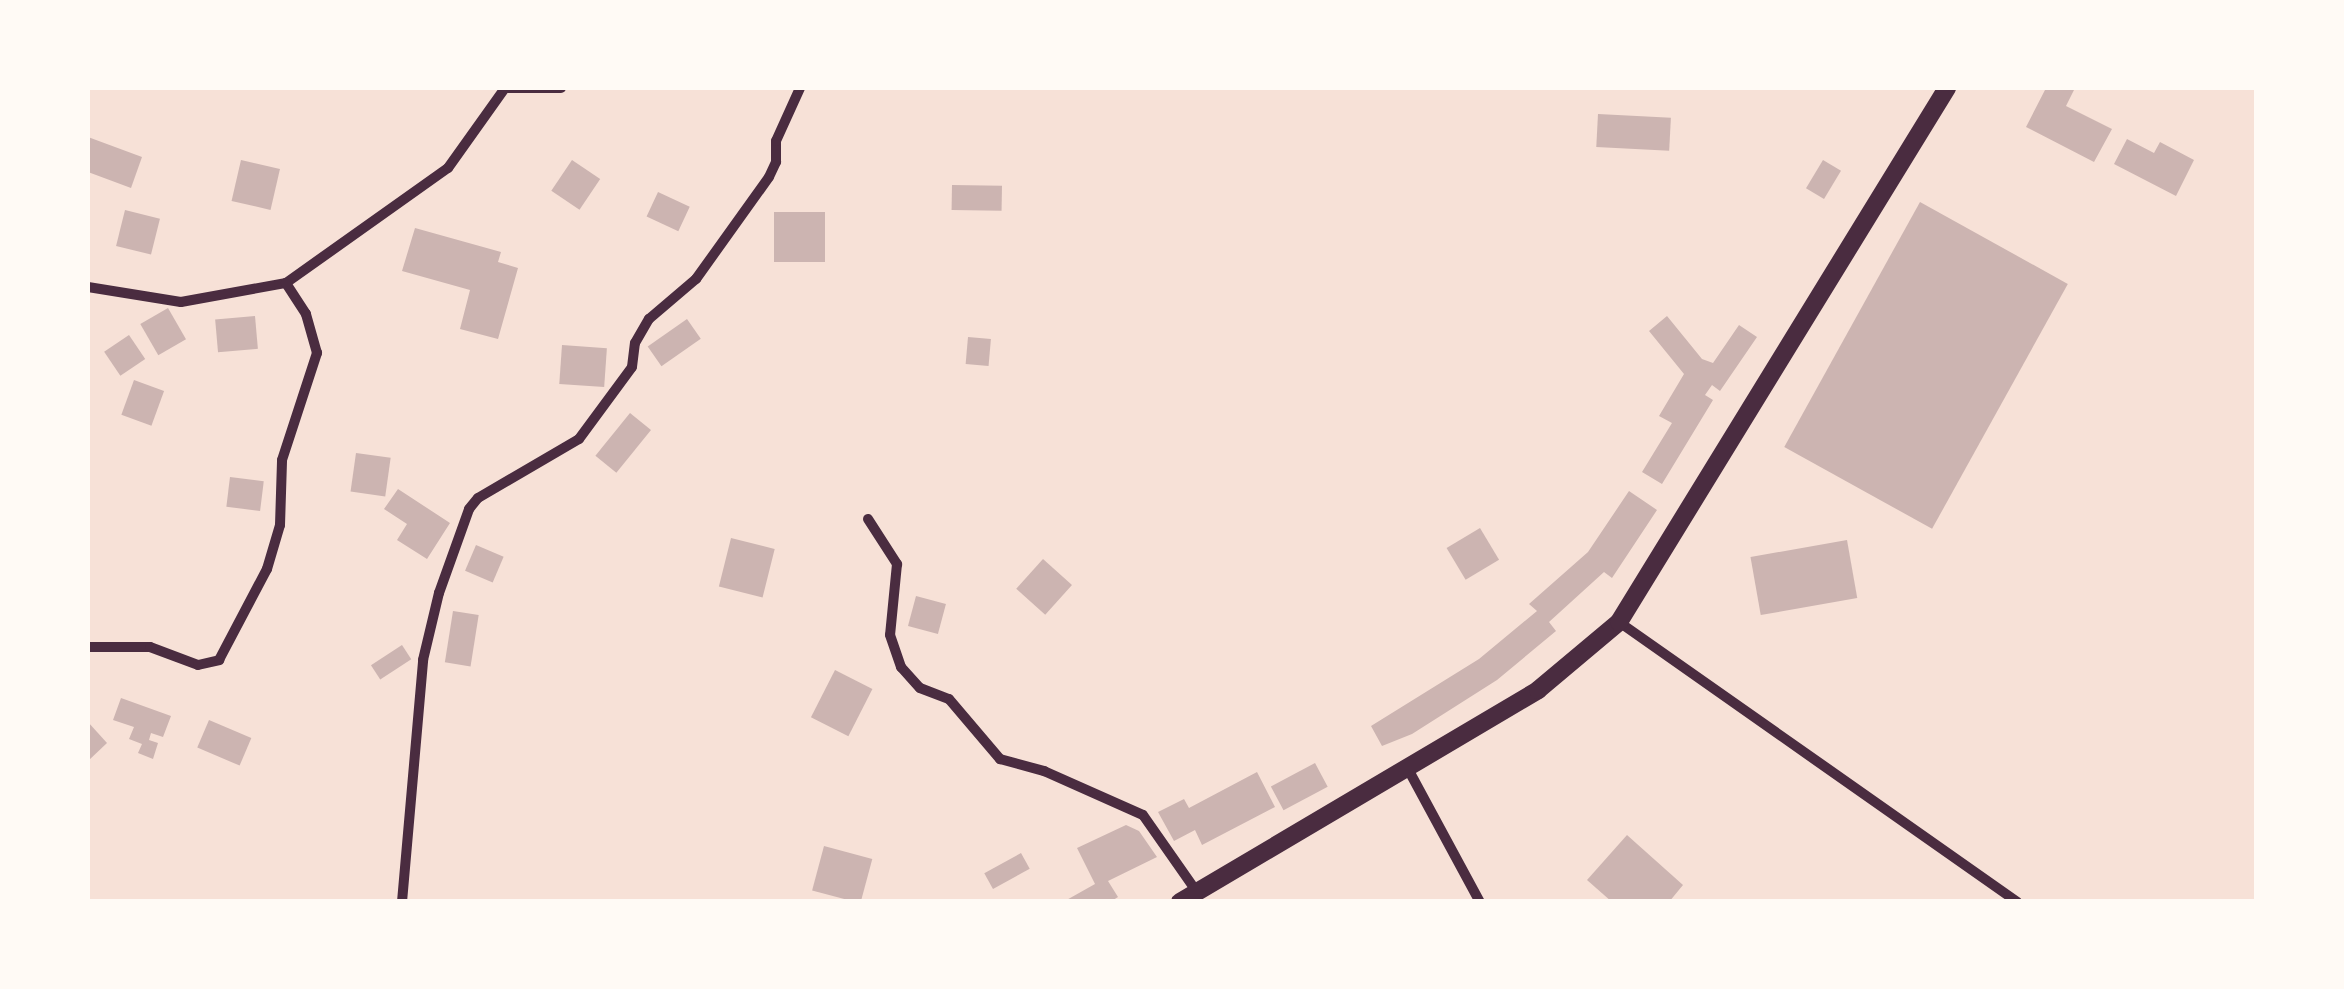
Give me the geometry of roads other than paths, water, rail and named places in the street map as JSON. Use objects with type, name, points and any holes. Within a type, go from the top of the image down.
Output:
[{"type":"highway","points":[[1188,897],[1538,690],[1619,622],[1948,88]]},
{"type":"street","points":[[88,287],[181,302],[286,283],[448,168],[505,88],[561,88]]},
{"type":"street","points":[[402,902],[424,660],[439,593],[470,509],[478,498],[579,439],[632,367],[636,343],[649,318],[696,279],[769,177],[776,162],[776,141],[800,88]]},
{"type":"street","points":[[88,647],[150,648],[198,666],[219,660],[267,569],[280,525],[282,460],[316,353],[306,314],[286,283]]},
{"type":"street","points":[[868,518],[897,564],[890,635],[902,667],[920,688],[949,699],[1000,759],[1044,771],[1143,815],[1188,897]]},
{"type":"street","points":[[1619,622],[2018,902]]},
{"type":"street","points":[[1408,769],[1480,902]]}]
